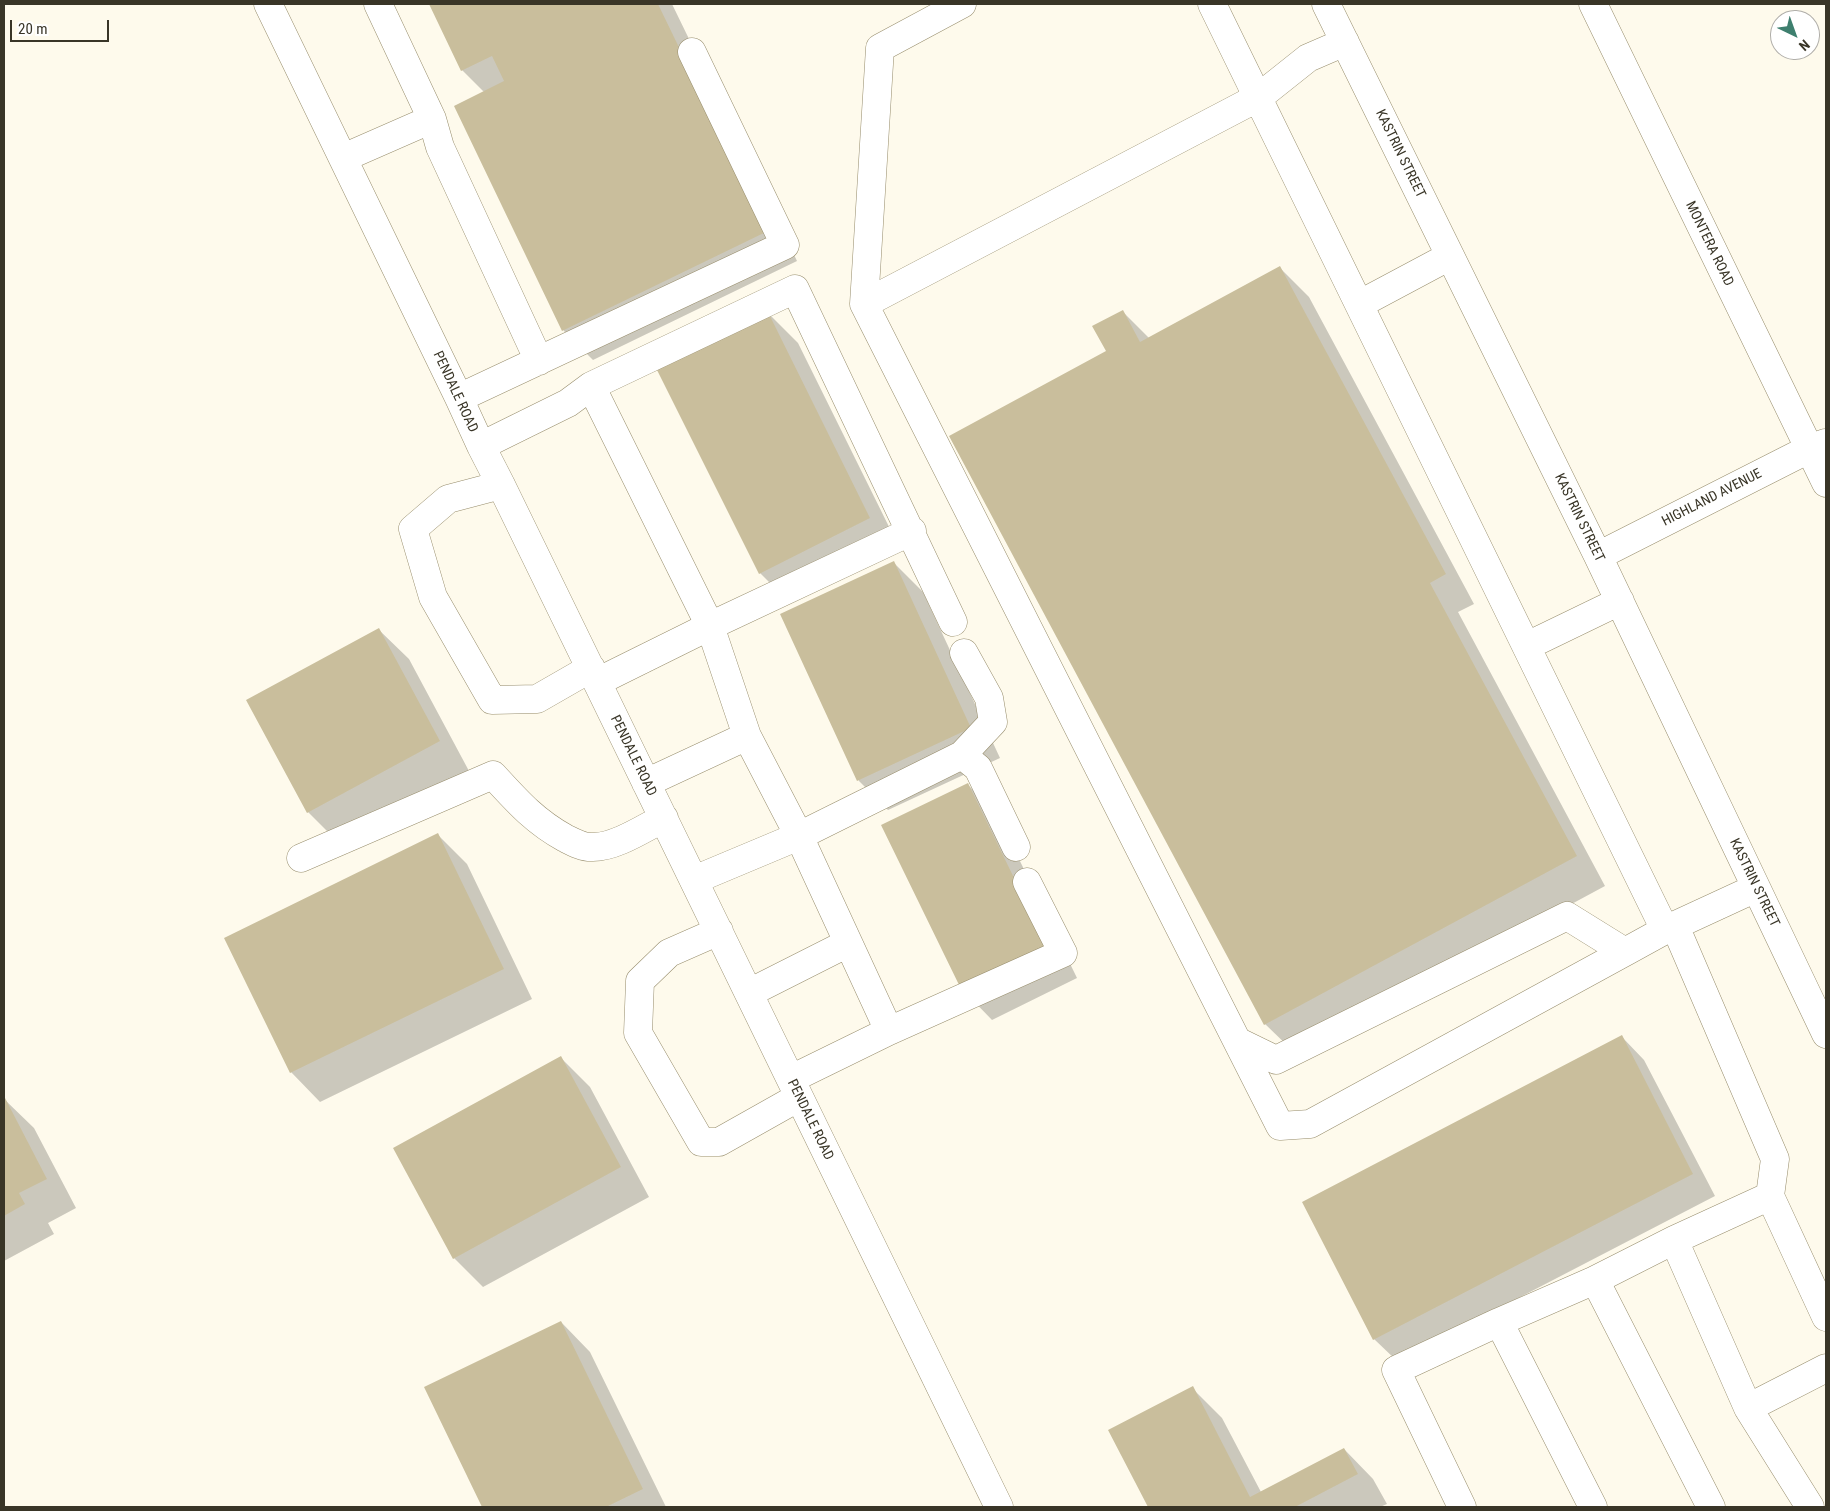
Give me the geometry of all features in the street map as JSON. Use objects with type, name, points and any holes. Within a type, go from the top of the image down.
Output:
[{"type":"street","name":"PENDALE ROAD","points":[[268,4],[459,398],[480,446],[501,484],[999,1507]]},
{"type":"street","points":[[378,4],[432,119],[440,147],[539,361]]},
{"type":"street","points":[[962,4],[880,48],[864,304],[1280,1126],[1310,1124],[1670,928],[1756,888]]},
{"type":"street","points":[[1212,4],[1526,646],[1670,928],[1775,1159],[1770,1196],[1826,1317]]},
{"type":"street","name":"KASTRIN STREET","points":[[1326,4],[1620,601],[1826,1034]]},
{"type":"street","name":"MONTERA ROAD","points":[[1593,4],[1818,445],[1826,483]]},
{"type":"street","points":[[864,304],[1259,97],[1308,58],[1345,42]]},
{"type":"street","points":[[459,398],[785,245],[692,52]]},
{"type":"street","points":[[343,158],[432,119]]},
{"type":"street","points":[[1360,304],[1450,256]]},
{"type":"street","points":[[480,446],[568,403],[592,386],[794,289],[912,531],[954,622]]},
{"type":"street","points":[[592,386],[710,626],[747,736],[799,836],[889,1031]]},
{"type":"street","name":"HIGHLAND AVENUE","points":[[1598,556],[1818,445]]},
{"type":"street","points":[[501,484],[448,499],[413,529],[434,597],[492,700],[537,699],[710,626],[912,531]]},
{"type":"street","points":[[1526,646],[1620,601]]},
{"type":"street","points":[[694,880],[799,836],[962,755],[992,722],[989,698],[964,653]]},
{"type":"street","points":[[646,782],[747,736]]},
{"type":"street","points":[[962,755],[978,768],[1016,847]]},
{"type":"street","points":[[301,858],[493,774],[526,811],[548,829],[574,842],[593,848],[615,842],[664,818]]},
{"type":"street","points":[[719,931],[669,953],[640,981],[638,1033],[701,1142],[718,1142],[795,1088],[889,1031],[1062,953],[1027,882]]},
{"type":"street","points":[[1237,1040],[1276,1060],[1567,916],[1625,952]]},
{"type":"street","points":[[749,993],[848,943]]},
{"type":"street","points":[[1462,1507],[1396,1370],[1595,1280],[1674,1240],[1770,1196]]},
{"type":"street","points":[[1674,1240],[1748,1408],[1810,1507]]},
{"type":"street","points":[[1595,1280],[1711,1507]]},
{"type":"street","points":[[1499,1322],[1593,1507]]},
{"type":"street","points":[[1748,1408],[1826,1368]]},
{"type":"building","points":[[429,4],[658,4],[768,231],[562,331],[454,106],[504,81],[492,56],[461,71]]},
{"type":"building","points":[[1280,266],[1446,574],[1430,583],[1577,856],[1264,1025],[949,436],[1106,351],[1092,326],[1123,310],[1140,342]]},
{"type":"building","points":[[768,312],[870,518],[759,574],[656,368]]},
{"type":"building","points":[[894,561],[971,728],[857,781],[780,614]]},
{"type":"building","points":[[379,628],[440,741],[307,813],[246,700]]},
{"type":"building","points":[[968,783],[1048,948],[962,991],[881,825]]},
{"type":"building","points":[[438,833],[504,969],[290,1073],[224,938]]},
{"type":"building","points":[[1622,1035],[1693,1174],[1373,1340],[1302,1202]]},
{"type":"building","points":[[561,1056],[621,1167],[453,1259],[393,1148]]},
{"type":"building","points":[[4,1096],[47,1179],[19,1193],[25,1204],[4,1216]]},
{"type":"building","points":[[561,1321],[643,1489],[606,1507],[482,1507],[424,1387]]},
{"type":"building","points":[[1193,1386],[1250,1497],[1344,1448],[1358,1474],[1295,1507],[1148,1507],[1108,1430]]}]
